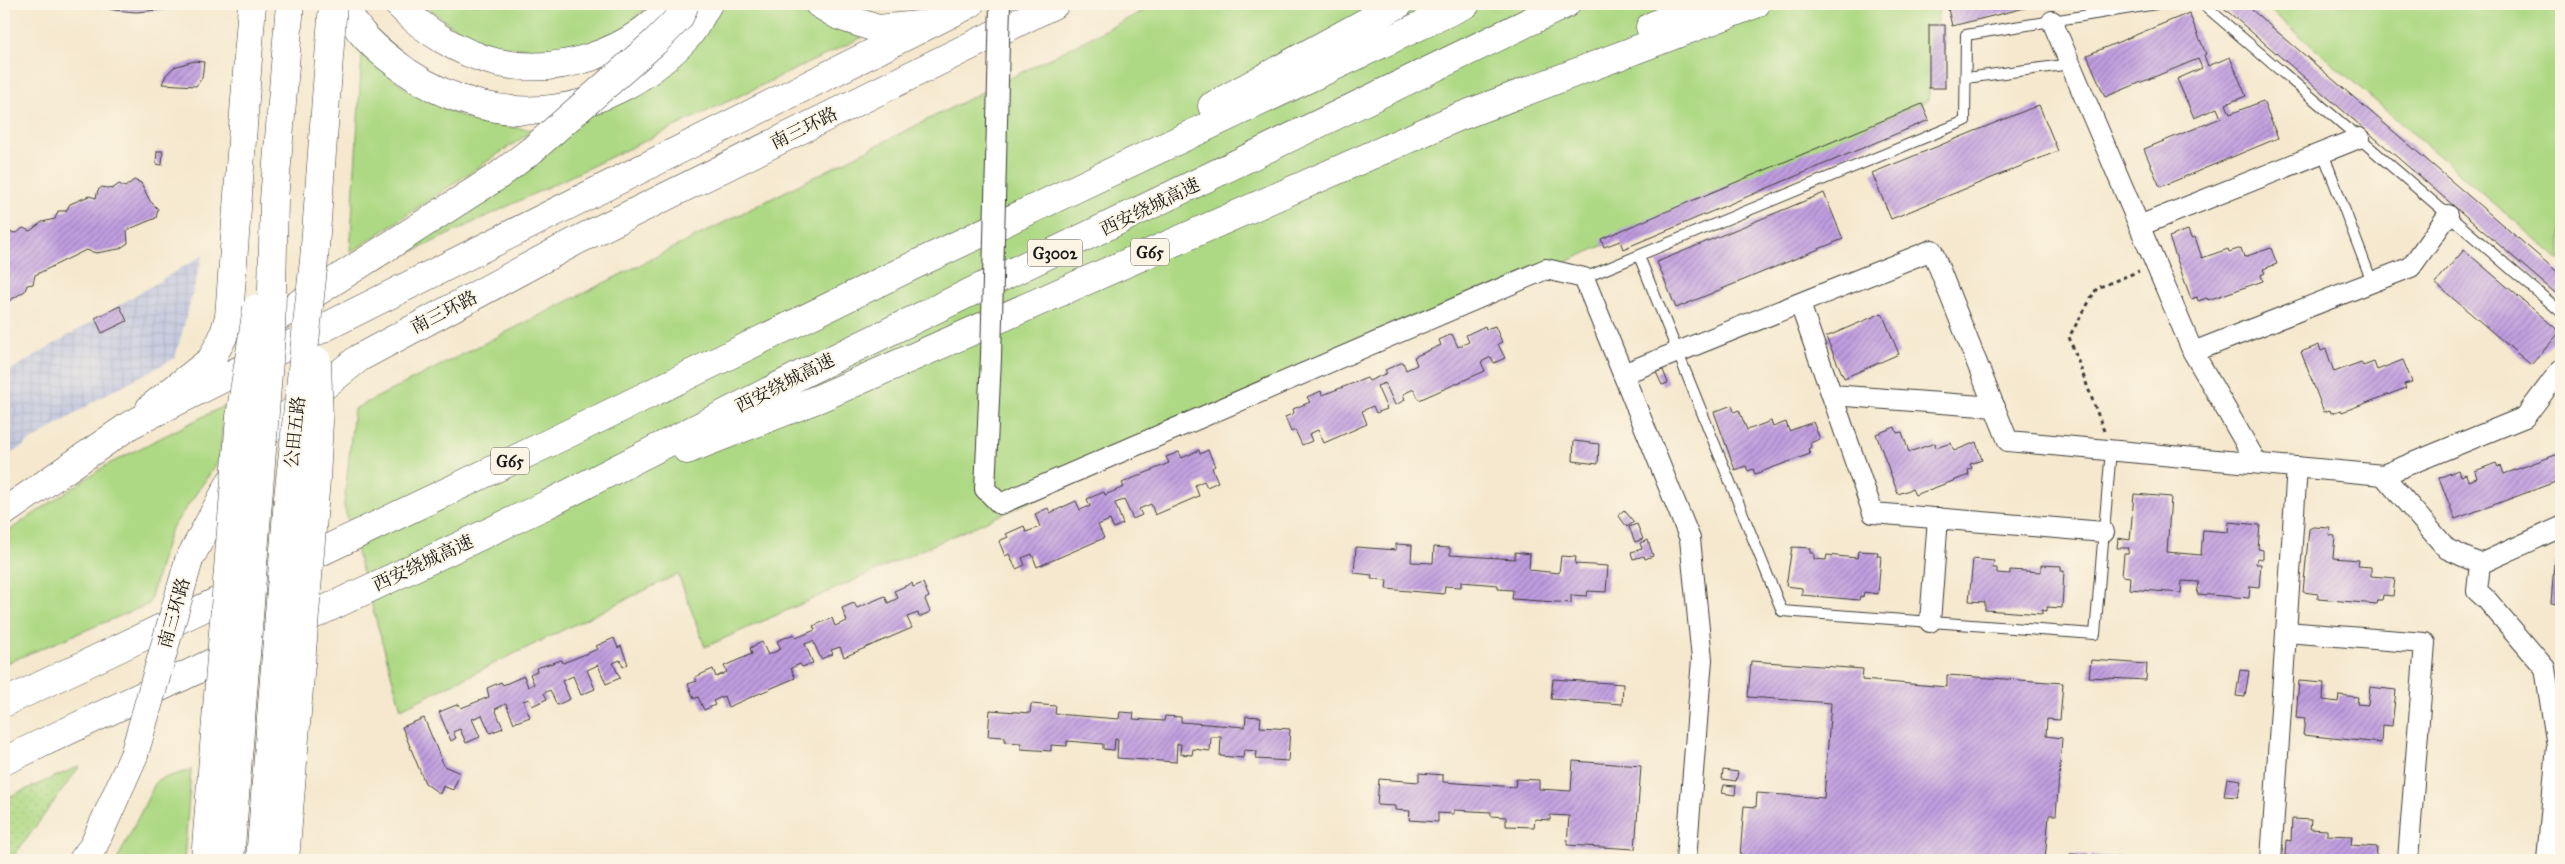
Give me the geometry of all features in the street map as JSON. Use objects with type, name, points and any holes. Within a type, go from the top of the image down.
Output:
[{"type":"main road","points":[[211,360],[223,337],[228,317],[252,4]]},
{"type":"main road","name":"公田五路","points":[[230,860],[271,335],[274,200],[290,4]]},
{"type":"main road","name":"公田五路","points":[[260,860],[288,498],[314,260],[332,4]]},
{"type":"main road","points":[[343,4],[361,33],[388,58],[420,81],[457,99],[476,104],[494,108],[547,111],[591,101],[630,84],[661,61],[689,35],[708,4]]},
{"type":"main road","points":[[398,4],[414,20],[459,48],[495,62],[527,66],[570,63],[601,54],[640,33],[658,20],[671,4]]},
{"type":"main road","points":[[130,425],[211,360],[461,200],[532,150],[655,42],[678,18],[685,4]]},
{"type":"main road","name":"南三环路","points":[[4,512],[130,425],[970,4]]},
{"type":"main road","name":"南三环路","points":[[83,860],[94,845],[134,755],[189,560],[231,482],[264,434],[359,358],[578,240],[1055,4]]},
{"type":"main road","points":[[1015,218],[1398,4]]},
{"type":"main road","name":"G65","points":[[4,702],[1466,4]]},
{"type":"main road","name":"西安绕城高速","points":[[4,761],[546,505],[810,370],[1566,4]]},
{"type":"main road","points":[[1456,118],[1699,4]]},
{"type":"main road","name":"G65","points":[[546,505],[820,398],[1456,118],[1756,4]]},
{"type":"main road","points":[[829,8],[878,29],[931,24]]},
{"type":"main road","points":[[205,860],[240,417],[274,200]]},
{"type":"main road","points":[[285,860],[319,421],[314,260]]},
{"type":"street","points":[[1000,4],[991,357],[985,489],[1000,504],[1546,269],[1584,278],[1690,539],[1702,659],[1686,860]]},
{"type":"street","points":[[2052,21],[2193,352],[2257,463]]},
{"type":"street","points":[[2139,226],[2359,138]]},
{"type":"street","points":[[2193,352],[2411,267],[2448,215]]},
{"type":"street","points":[[1623,374],[1932,250],[2008,441],[2383,475],[2525,417],[2561,369]]},
{"type":"street","points":[[1800,304],[1873,513],[2104,532]]},
{"type":"street","points":[[1832,395],[1995,407]]},
{"type":"street","points":[[2271,860],[2297,467]]},
{"type":"street","points":[[2383,475],[2447,550],[2480,564],[2561,527]]},
{"type":"street","points":[[1930,622],[1938,518]]},
{"type":"street","points":[[2480,564],[2477,591],[2553,669],[2557,746],[2547,860]]},
{"type":"street","points":[[2286,632],[2425,643],[2408,860]]},
{"type":"lane","points":[[1584,278],[1965,121],[1966,35],[2156,4]]},
{"type":"lane","points":[[2203,4],[2561,312]]},
{"type":"lane","points":[[1966,78],[2071,64]]},
{"type":"lane","points":[[2323,153],[2372,282]]},
{"type":"lane","points":[[1639,256],[1676,353],[1782,611],[2095,634],[2111,450]]},
{"type":"path","points":[[2111,450],[2069,337],[2097,288],[2156,265]]},
{"type":"shaded area","points":[[203,255],[175,358],[103,396],[4,458],[4,374]]},
{"type":"green space","points":[[421,4],[649,4],[626,28],[593,43],[558,49],[496,47],[462,33]]},
{"type":"green space","points":[[723,4],[796,4],[816,23],[863,37],[359,277],[590,113],[700,41]]},
{"type":"green space","points":[[1157,4],[1964,4],[1939,8],[1928,100],[705,647],[678,574],[401,709],[344,506],[354,409]]},
{"type":"green space","points":[[2263,4],[2561,4],[2561,261]]},
{"type":"green space","points":[[362,54],[413,94],[477,123],[534,130],[350,253]]},
{"type":"green space","points":[[224,406],[220,459],[170,531],[149,604],[4,664],[4,534],[105,466]]},
{"type":"green space","points":[[80,766],[11,860],[4,860],[4,799]]},
{"type":"green space","points":[[191,770],[184,860],[117,860],[157,780]]},
{"type":"building","points":[[92,4],[172,4],[169,9],[136,12],[114,10]]},
{"type":"building","points":[[1970,4],[2041,4],[1952,26],[1948,9]]},
{"type":"building","points":[[2219,4],[2245,4],[2561,275],[2561,298]]},
{"type":"building","points":[[2189,13],[2206,54],[2204,55],[2208,66],[2230,57],[2246,96],[2226,104],[2230,114],[2263,101],[2278,138],[2160,187],[2144,149],[2221,118],[2217,108],[2194,118],[2177,79],[2202,68],[2198,59],[2105,97],[2087,55]]},
{"type":"building","points":[[1929,25],[1945,25],[1945,88],[1929,88]]},
{"type":"building","points":[[194,61],[204,62],[202,78],[196,86],[162,84],[166,75],[174,67]]},
{"type":"building","points":[[1922,104],[1929,120],[1623,249],[1620,241],[1604,247],[1601,239]]},
{"type":"building","points":[[2039,105],[2058,151],[1891,219],[1872,173]]},
{"type":"building","points":[[157,151],[163,151],[162,165],[156,164]]},
{"type":"building","points":[[134,180],[141,183],[150,201],[158,209],[156,218],[127,230],[128,243],[119,249],[96,253],[86,250],[35,275],[33,284],[27,285],[25,291],[4,304],[4,238],[7,232],[17,233],[23,228],[30,231],[42,222],[55,219],[58,211],[66,211],[70,204],[89,196],[96,198],[98,190],[102,187],[112,189],[119,184],[125,187]]},
{"type":"building","points":[[1824,193],[1843,239],[1676,308],[1657,262]]},
{"type":"building","points":[[2188,230],[2191,238],[2195,237],[2202,258],[2228,249],[2229,252],[2241,248],[2244,257],[2271,248],[2277,264],[2263,269],[2265,273],[2261,275],[2263,281],[2208,300],[2207,298],[2198,301],[2197,297],[2191,299],[2169,237]]},
{"type":"building","points":[[2464,250],[2560,332],[2531,365],[2435,283]]},
{"type":"building","points":[[120,306],[127,321],[102,333],[95,318]]},
{"type":"building","points":[[1882,313],[1899,354],[1844,378],[1826,337]]},
{"type":"building","points":[[1485,326],[1486,329],[1495,326],[1502,342],[1498,344],[1505,358],[1494,363],[1491,357],[1481,362],[1485,371],[1419,400],[1414,389],[1403,394],[1405,400],[1395,405],[1385,383],[1377,386],[1387,409],[1376,413],[1373,406],[1362,411],[1367,424],[1324,443],[1318,430],[1309,434],[1312,441],[1302,445],[1295,430],[1291,432],[1285,417],[1294,413],[1293,409],[1310,402],[1307,397],[1321,391],[1322,395],[1367,378],[1369,381],[1387,373],[1385,370],[1403,362],[1406,370],[1417,365],[1414,357],[1441,345],[1439,340],[1452,334],[1458,347],[1469,342],[1466,335]]},
{"type":"building","points":[[2319,345],[2321,351],[2326,349],[2334,372],[2361,362],[2363,366],[2374,362],[2377,370],[2403,360],[2412,382],[2404,384],[2406,388],[2342,412],[2341,410],[2331,413],[2330,410],[2324,412],[2301,352]]},
{"type":"building","points":[[1663,370],[1668,383],[1662,385],[1656,372]]},
{"type":"building","points":[[1732,405],[1734,412],[1739,410],[1747,430],[1771,421],[1773,427],[1786,422],[1789,431],[1813,422],[1820,439],[1810,443],[1811,447],[1808,449],[1810,454],[1755,474],[1753,469],[1748,471],[1746,466],[1735,470],[1714,412]]},
{"type":"building","points":[[1895,427],[1897,433],[1902,432],[1909,452],[1935,443],[1936,448],[1951,443],[1954,451],[1976,442],[1982,460],[1970,464],[1972,468],[1968,470],[1969,475],[1915,495],[1912,489],[1898,494],[1876,434]]},
{"type":"building","points":[[1574,441],[1599,444],[1598,464],[1573,461]]},
{"type":"building","points":[[1199,450],[1200,454],[1208,450],[1215,466],[1212,468],[1218,482],[1207,487],[1204,481],[1195,485],[1199,496],[1155,515],[1151,504],[1139,509],[1142,515],[1133,519],[1124,500],[1115,503],[1123,524],[1113,528],[1110,520],[1098,525],[1104,538],[1037,567],[1032,554],[1022,558],[1025,565],[1016,569],[1009,554],[1005,556],[999,541],[1008,537],[1006,534],[1024,526],[1026,532],[1040,527],[1035,514],[1048,508],[1050,513],[1076,501],[1080,510],[1090,506],[1087,499],[1104,492],[1105,495],[1124,487],[1122,483],[1169,463],[1166,457],[1179,452],[1182,458]]},
{"type":"building","points":[[2561,453],[2561,480],[2455,519],[2439,478],[2458,470],[2460,476],[2466,474],[2468,481],[2477,478],[2475,471],[2496,463],[2498,467],[2501,466],[2504,474]]},
{"type":"building","points":[[2134,494],[2171,497],[2167,552],[2201,555],[2203,530],[2228,532],[2229,522],[2260,525],[2258,549],[2263,550],[2263,559],[2257,558],[2256,564],[2261,564],[2259,587],[2250,586],[2249,598],[2197,594],[2199,582],[2182,581],[2181,593],[2129,589],[2130,577],[2122,576],[2124,554],[2128,554],[2129,548],[2117,548],[2118,538],[2130,540]]},
{"type":"building","points":[[1624,510],[1634,522],[1627,527],[1618,515]]},
{"type":"building","points":[[1637,524],[1643,539],[1635,542],[1629,527]]},
{"type":"building","points":[[2313,527],[2330,528],[2329,535],[2335,536],[2333,558],[2359,560],[2358,566],[2371,567],[2371,576],[2395,578],[2393,596],[2383,595],[2382,600],[2378,600],[2377,604],[2318,599],[2318,594],[2303,592],[2309,529]]},
{"type":"building","points":[[1648,540],[1653,556],[1645,559],[1644,556],[1633,559],[1631,552],[1642,549],[1640,543]]},
{"type":"building","points":[[1396,544],[1412,545],[1411,562],[1433,563],[1434,547],[1450,548],[1450,555],[1515,559],[1515,552],[1530,554],[1529,570],[1559,573],[1561,556],[1576,557],[1575,564],[1608,566],[1606,592],[1588,591],[1587,596],[1571,595],[1571,603],[1512,599],[1513,590],[1498,589],[1498,585],[1461,582],[1461,587],[1445,586],[1444,594],[1386,589],[1387,580],[1371,579],[1372,575],[1354,573],[1356,547],[1396,550]]},
{"type":"building","points":[[1792,547],[1811,548],[1810,553],[1814,553],[1814,559],[1826,560],[1827,555],[1857,558],[1858,551],[1878,552],[1877,556],[1881,556],[1878,594],[1864,592],[1863,597],[1860,596],[1859,600],[1802,595],[1802,588],[1786,586]]},
{"type":"building","points":[[1973,559],[1994,561],[1993,568],[1997,568],[1997,573],[2010,574],[2010,570],[2041,572],[2041,565],[2061,566],[2061,571],[2064,571],[2062,608],[2047,607],[2047,611],[2042,610],[2042,614],[1985,610],[1985,602],[1969,601]]},
{"type":"building","points":[[2554,564],[2561,564],[2561,618],[2558,617],[2559,604],[2551,603]]},
{"type":"building","points":[[912,583],[913,587],[923,583],[929,597],[925,599],[930,612],[919,617],[918,613],[907,617],[912,628],[844,657],[840,647],[831,650],[833,654],[821,659],[813,641],[805,644],[813,663],[802,667],[800,664],[791,668],[795,678],[728,707],[724,696],[713,701],[715,705],[704,710],[698,697],[694,699],[688,684],[697,681],[695,677],[713,669],[716,677],[727,672],[724,666],[752,654],[750,648],[762,642],[768,655],[781,649],[777,641],[794,634],[796,638],[815,630],[813,626],[832,618],[835,626],[847,621],[842,608],[854,603],[857,608],[885,596],[888,603],[898,598],[894,591]]},
{"type":"building","points":[[614,638],[618,648],[621,646],[628,664],[623,667],[620,660],[613,663],[620,678],[606,684],[598,665],[587,670],[595,689],[581,695],[573,676],[562,681],[570,699],[557,705],[550,690],[544,693],[547,699],[532,706],[529,699],[523,701],[530,717],[514,723],[506,704],[495,709],[503,728],[490,733],[482,715],[472,719],[480,737],[466,743],[460,729],[453,732],[456,738],[451,741],[439,712],[459,704],[461,708],[489,697],[487,688],[501,682],[503,685],[524,676],[528,687],[534,684],[530,674],[537,671],[536,668],[562,660],[563,663],[598,649],[596,646]]},
{"type":"building","points":[[2091,660],[2147,664],[2146,680],[2089,677]]},
{"type":"building","points":[[1751,661],[1863,669],[1862,680],[1947,687],[1947,675],[2063,683],[2060,720],[2047,719],[2046,736],[2062,738],[2056,815],[2049,815],[2045,860],[1753,860],[1754,857],[1740,856],[1744,806],[1756,807],[1757,793],[1824,798],[1831,703],[1748,697]]},
{"type":"building","points":[[2240,670],[2249,671],[2245,697],[2236,696]]},
{"type":"building","points":[[1553,679],[1623,684],[1622,704],[1551,699]]},
{"type":"building","points":[[2299,681],[2324,683],[2323,700],[2338,702],[2339,695],[2358,697],[2357,704],[2368,705],[2370,687],[2396,690],[2392,726],[2382,725],[2381,743],[2303,735],[2305,719],[2296,718]]},
{"type":"building","points":[[1031,704],[1056,706],[1055,714],[1119,719],[1120,712],[1134,713],[1133,719],[1164,721],[1165,716],[1181,717],[1181,722],[1245,727],[1246,716],[1261,717],[1260,727],[1290,729],[1288,761],[1256,759],[1257,751],[1244,750],[1243,758],[1220,756],[1221,737],[1211,737],[1210,751],[1193,749],[1192,755],[1180,754],[1181,744],[1177,744],[1176,762],[1117,758],[1118,740],[1115,739],[1114,750],[1103,749],[1103,744],[1067,741],[1067,746],[1051,745],[1051,751],[1021,749],[1021,743],[1005,742],[1005,737],[988,736],[990,710],[1030,713]]},
{"type":"building","points":[[424,718],[444,766],[460,773],[453,790],[443,786],[440,794],[425,783],[402,727]]},
{"type":"building","points":[[1573,761],[1641,766],[1635,849],[1567,845],[1569,816],[1550,815],[1550,820],[1535,819],[1534,827],[1506,826],[1506,817],[1491,816],[1491,812],[1454,810],[1454,814],[1438,813],[1438,822],[1409,820],[1410,811],[1395,810],[1395,806],[1377,805],[1379,779],[1419,782],[1419,773],[1443,775],[1443,782],[1515,787],[1516,779],[1539,780],[1539,789],[1571,791]]},
{"type":"building","points":[[1723,770],[1738,772],[1736,781],[1722,779]]},
{"type":"building","points":[[2227,778],[2241,780],[2238,797],[2224,796]]},
{"type":"building","points":[[1724,785],[1736,786],[1735,795],[1722,793]]},
{"type":"building","points":[[2292,819],[2311,820],[2310,829],[2327,830],[2327,835],[2352,836],[2351,845],[2377,847],[2376,860],[2289,860],[2289,856],[2285,856],[2286,840],[2291,841]]},
{"type":"building","points":[[2070,854],[2088,855],[2088,860],[2069,860]]},
{"type":"building","points":[[2092,855],[2137,859],[2137,860],[2091,860]]}]
